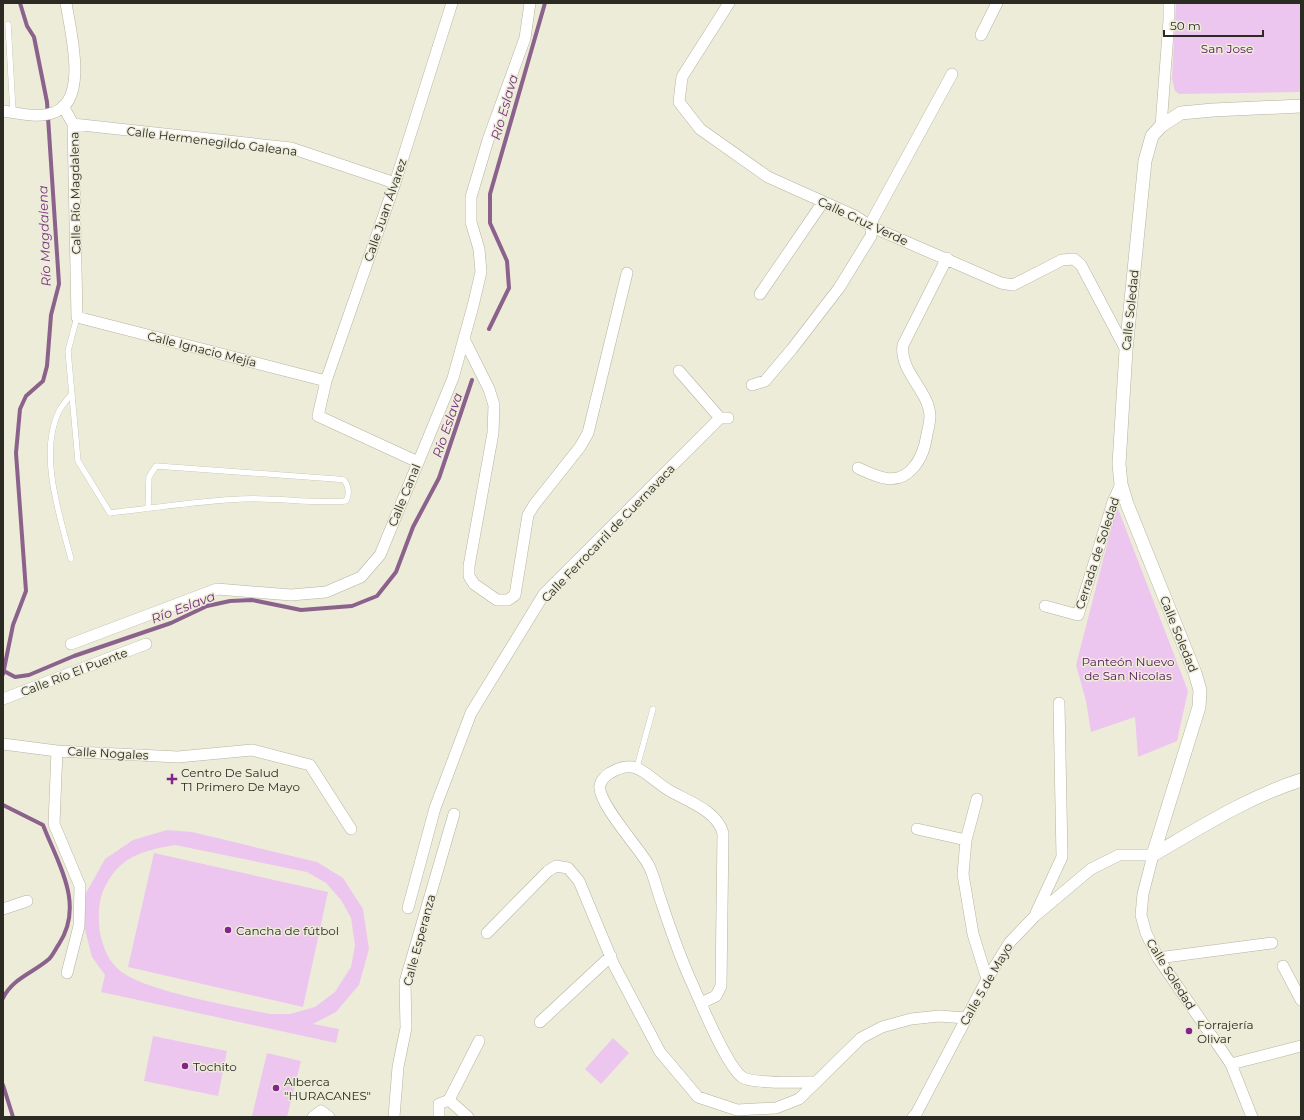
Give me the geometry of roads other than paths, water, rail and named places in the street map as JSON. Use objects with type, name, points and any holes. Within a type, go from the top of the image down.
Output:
[{"type":"street","points":[[8,112],[36,116],[59,109],[69,100],[75,80],[75,66],[66,3]]},
{"type":"street","name":"Calle Juan Álvarez","points":[[418,462],[318,416],[326,380],[395,183],[452,3]]},
{"type":"street","name":"Calle Canal","points":[[71,644],[187,602],[217,589],[290,595],[326,592],[360,577],[380,555],[453,378],[464,339],[481,272],[479,249],[471,222],[471,197],[488,140],[525,38],[530,3]]},
{"type":"street","name":"Calle Cruz Verde","points":[[729,3],[682,77],[679,102],[700,130],[768,177],[856,216],[872,227],[947,258],[1001,283],[1013,285],[1062,260],[1074,259],[1081,265],[1126,350]]},
{"type":"street","points":[[981,35],[997,3]]},
{"type":"street","points":[[1160,126],[1169,20],[1169,3]]},
{"type":"street","points":[[752,385],[765,382],[839,288],[871,236],[873,219],[952,74]]},
{"type":"street","points":[[1160,126],[1181,113],[1301,106]]},
{"type":"street","name":"Calle Río Magdalena","points":[[59,109],[73,124],[77,317]]},
{"type":"street","name":"Calle Hermenegildo Galeana","points":[[73,124],[291,148],[395,183]]},
{"type":"street","name":"Calle Soledad","points":[[1160,126],[1152,136],[1145,161],[1126,350],[1118,464],[1121,484],[1195,673],[1200,690],[1199,707],[1153,856],[1143,894],[1141,915],[1146,933],[1158,958],[1231,1064],[1252,1117]]},
{"type":"street","points":[[760,294],[823,202]]},
{"type":"street","points":[[858,468],[873,475],[892,479],[906,476],[920,460],[926,440],[930,416],[925,398],[903,361],[902,353],[903,346],[947,258]]},
{"type":"street","points":[[464,339],[489,389],[494,405],[493,433],[469,566],[469,576],[474,584],[497,600],[508,600],[515,595],[528,515],[534,505],[580,447],[588,433],[627,273]]},
{"type":"street","name":"Calle Ignacio Mejía","points":[[77,317],[326,380]]},
{"type":"street","name":"Calle Ferrocarril de Cuernavaca","points":[[408,908],[435,808],[471,713],[544,594],[724,418],[679,371]]},
{"type":"street","name":"Cerrada de Soledad","points":[[1045,606],[1078,615],[1113,502],[1121,484]]},
{"type":"street","name":"Calle Río El Puente","points":[[3,699],[146,644]]},
{"type":"street","points":[[1035,916],[1062,857],[1059,702]]},
{"type":"street","points":[[3,744],[57,751]]},
{"type":"street","name":"Calle Nogales","points":[[67,973],[78,926],[80,886],[54,824],[57,751],[178,757],[252,750],[310,765],[351,829]]},
{"type":"street","points":[[701,1003],[716,996],[721,986],[723,833],[721,826],[700,807],[661,786],[637,767],[622,766],[606,775],[600,785],[601,795],[614,817],[648,865],[680,957],[701,1003],[732,1065],[742,1078],[757,1081],[816,1082]]},
{"type":"street","points":[[1153,856],[1217,817],[1285,785],[1301,780]]},
{"type":"street","points":[[977,799],[966,840],[963,874],[974,934],[987,979]]},
{"type":"street","name":"Calle Esperanza","points":[[394,1117],[398,1067],[406,1028],[405,982],[454,814]]},
{"type":"street","points":[[917,829],[966,840]]},
{"type":"street","name":"Calle 5 de Mayo","points":[[916,1116],[987,979],[1010,942],[1035,916],[1091,869],[1119,854],[1153,856]]},
{"type":"street","points":[[487,933],[548,871],[556,866],[568,868],[579,881],[610,956],[660,1052],[698,1097],[738,1110],[776,1108],[799,1099],[861,1038],[882,1027],[911,1019],[939,1016],[966,1018]]},
{"type":"street","points":[[3,909],[27,901]]},
{"type":"street","points":[[1158,958],[1272,943]]},
{"type":"street","points":[[540,1022],[610,956]]},
{"type":"street","points":[[1283,966],[1301,1000]]},
{"type":"street","points":[[439,1117],[439,1104],[449,1100],[479,1041]]},
{"type":"street","points":[[1231,1064],[1301,1046]]},
{"type":"street","points":[[449,1100],[468,1117]]},
{"type":"street","points":[[313,1117],[321,1111],[328,1116]]},
{"type":"lane","points":[[8,24],[8,112]]},
{"type":"lane","points":[[77,317],[68,351],[78,461],[110,513],[148,509],[242,499],[331,503],[346,501],[349,496],[348,486],[344,480],[156,466],[149,476],[148,509]]},
{"type":"lane","points":[[71,560],[52,484],[50,462],[51,440],[59,411],[72,393]]},
{"type":"lane","points":[[637,767],[653,709]]},
{"type":"waterway","name":"Río Magdalena","points":[[3,674],[13,625],[26,591],[16,453],[20,409],[26,396],[43,381],[47,366],[51,315],[59,284],[47,102],[34,37],[27,26],[20,3]]},
{"type":"waterway","name":"Río Eslava","points":[[489,329],[509,288],[507,261],[490,223],[490,194],[545,3]]},
{"type":"waterway","name":"Río Eslava","points":[[4,671],[15,677],[29,675],[74,656],[171,623],[207,606],[230,601],[252,600],[301,610],[352,606],[377,596],[396,572],[413,527],[439,478],[472,380]]},
{"type":"waterway","name":"Río Magdalena","points":[[3,805],[43,825],[62,869],[69,899],[70,914],[66,929],[59,944],[50,957],[43,964],[12,985],[3,998]]},
{"type":"waterway","name":"Río Magdalena","points":[[3,1085],[13,1117]]},
{"type":"place","name":"Centro De Salud T1 Primero De Mayo","points":[[172,779]]},
{"type":"place","name":"Cancha de fútbol","points":[[228,930]]},
{"type":"place","name":"Forrajería Olivar","points":[[1189,1031]]},
{"type":"place","name":"Tochito","points":[[185,1066]]},
{"type":"place","name":"Alberca \"HURACANES\"","points":[[276,1088]]},
{"type":"park label","name":"San Jose","points":[[1227,48]]},
{"type":"park label","name":"Panteón Nuevo de San Nicolas","points":[[1128,668]]}]
